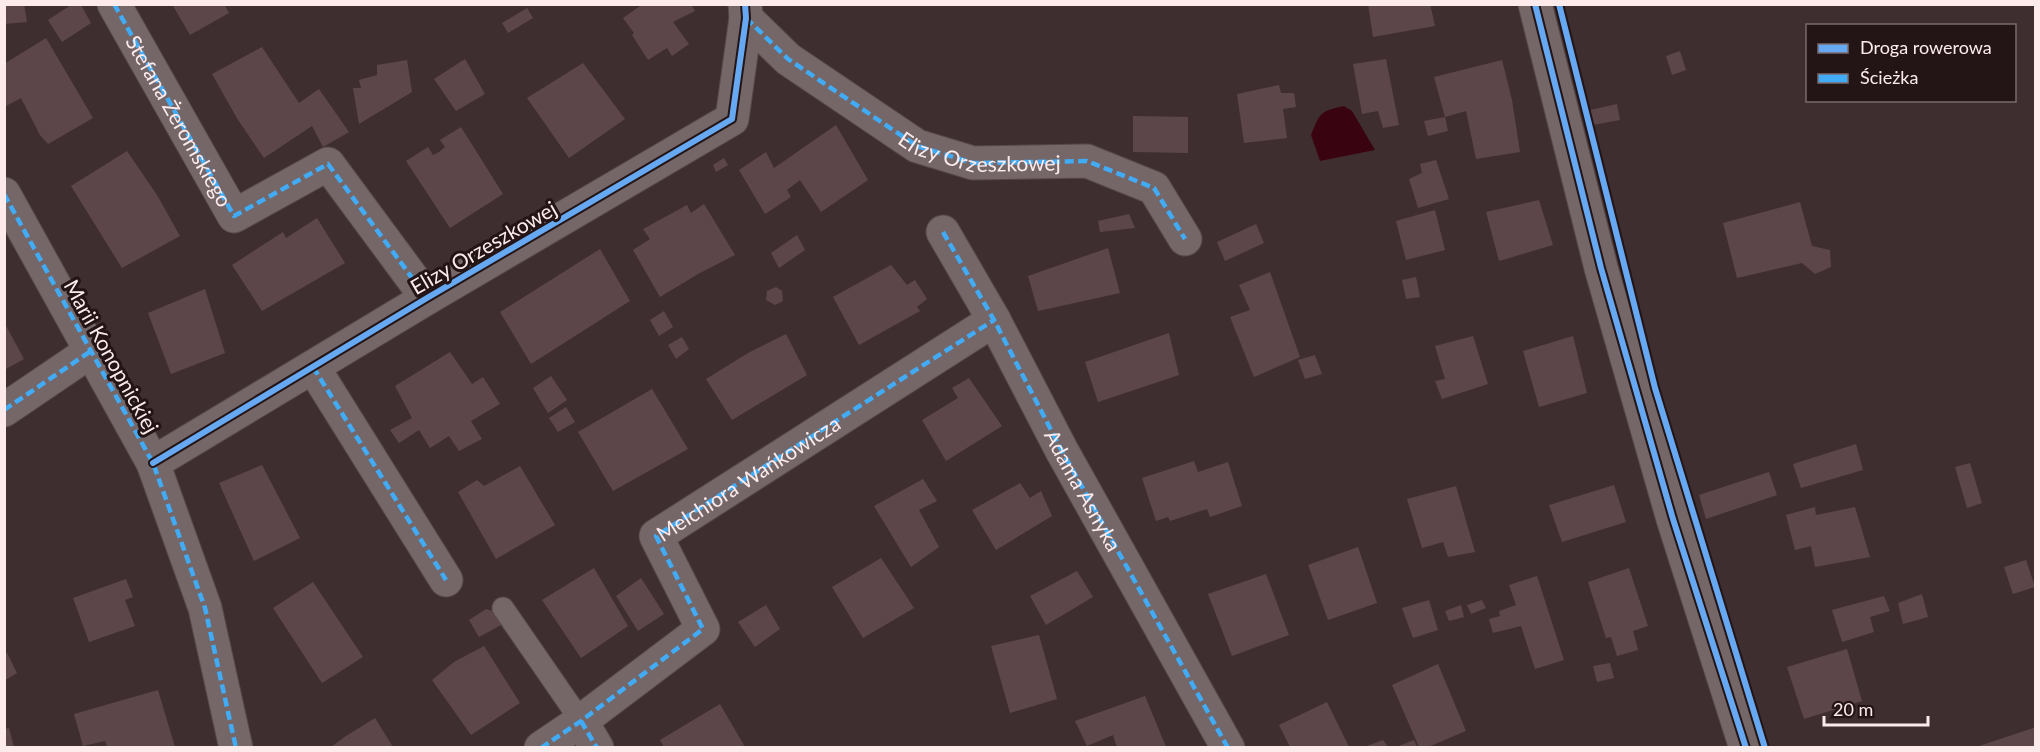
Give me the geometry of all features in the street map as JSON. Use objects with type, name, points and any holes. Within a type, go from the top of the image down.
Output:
[{"type":"street","name":"Stefana Żeromskiego","points":[[114,4],[234,216],[328,164],[428,298]]},
{"type":"street","points":[[1534,4],[1611,302],[1673,519],[1746,747]]},
{"type":"street","name":"Elizy Orzeszkowej","points":[[153,464],[428,298],[732,119],[746,11]]},
{"type":"street","name":"Elizy Orzeszkowej","points":[[746,11],[788,59],[917,146],[973,163],[1087,161],[1154,188],[1185,239]]},
{"type":"street","name":"Marii Konopnickiej","points":[[4,194],[153,464],[205,608],[236,747]]},
{"type":"street","name":"Adama Asnyka","points":[[943,232],[994,320],[1062,451],[1228,747]]},
{"type":"street","name":"Melchiora Wańkowicza","points":[[541,747],[589,734],[703,629],[656,536],[994,320]]},
{"type":"street","name":"Marii Konopnickiej","points":[[4,410],[91,351]]},
{"type":"street","points":[[314,367],[447,580]]},
{"type":"lane","points":[[503,608],[589,734]]},
{"type":"shaded area","points":[[1344,106],[1352,111],[1375,150],[1320,161],[1311,135],[1314,128],[1322,114]]},
{"type":"building","points":[[4,4],[24,4],[27,22],[4,24]]},
{"type":"building","points":[[172,4],[224,4],[229,13],[190,35]]},
{"type":"building","points":[[643,4],[691,4],[695,11],[673,22],[689,44],[672,56],[667,48],[648,60],[623,18]]},
{"type":"building","points":[[1368,4],[1430,4],[1435,26],[1373,37]]},
{"type":"building","points":[[71,5],[81,5],[91,23],[62,42],[48,20]]},
{"type":"building","points":[[527,8],[533,18],[508,33],[502,23]]},
{"type":"building","points":[[46,38],[93,118],[48,144],[40,135],[21,98],[4,107],[4,64]]},
{"type":"building","points":[[262,47],[299,103],[319,89],[349,132],[323,147],[312,126],[264,158],[238,120],[212,74]]},
{"type":"building","points":[[1680,51],[1686,70],[1672,75],[1666,56]]},
{"type":"building","points":[[465,59],[485,94],[456,111],[434,79]]},
{"type":"building","points":[[1386,59],[1399,125],[1383,128],[1378,111],[1362,114],[1353,64]]},
{"type":"building","points":[[407,60],[412,92],[359,124],[353,88],[361,88],[359,80],[377,75],[377,65]]},
{"type":"building","points":[[1502,60],[1512,100],[1520,152],[1476,159],[1466,111],[1445,117],[1434,77]]},
{"type":"building","points":[[583,63],[625,119],[569,158],[527,98]]},
{"type":"building","points":[[1279,85],[1281,93],[1294,93],[1296,107],[1283,109],[1287,138],[1244,143],[1237,94]]},
{"type":"building","points":[[1617,104],[1620,120],[1593,125],[1590,110]]},
{"type":"building","points":[[1133,116],[1188,117],[1188,153],[1133,152]]},
{"type":"building","points":[[1445,117],[1448,131],[1428,136],[1424,121]]},
{"type":"building","points":[[836,125],[868,180],[821,212],[800,180],[787,190],[791,197],[765,214],[739,170],[766,152],[774,168]]},
{"type":"building","points":[[461,127],[503,194],[450,228],[406,161],[428,147],[433,155],[439,152],[445,147],[440,140]]},
{"type":"building","points":[[127,151],[157,195],[180,236],[122,268],[71,186]]},
{"type":"building","points":[[724,158],[728,165],[716,172],[713,165]]},
{"type":"building","points":[[1436,160],[1449,199],[1418,208],[1409,179],[1422,173],[1420,164]]},
{"type":"building","points":[[1539,200],[1553,245],[1499,261],[1486,212]]},
{"type":"building","points":[[1800,202],[1812,246],[1830,250],[1831,267],[1815,274],[1802,263],[1737,278],[1723,223]]},
{"type":"building","points":[[704,204],[735,255],[660,297],[633,250],[650,239],[643,229],[687,205],[691,213]]},
{"type":"building","points":[[1435,210],[1445,250],[1406,260],[1396,221]]},
{"type":"building","points":[[1129,214],[1135,228],[1100,232],[1098,221]]},
{"type":"building","points":[[317,218],[345,263],[262,311],[232,265],[283,232],[286,238]]},
{"type":"building","points":[[1256,224],[1264,243],[1225,261],[1217,242]]},
{"type":"building","points":[[797,235],[805,250],[779,268],[771,253]]},
{"type":"building","points":[[1108,248],[1120,293],[1038,311],[1028,276]]},
{"type":"building","points":[[600,249],[630,301],[531,364],[500,312]]},
{"type":"building","points":[[891,265],[907,285],[915,280],[927,299],[917,307],[920,311],[859,345],[833,297]]},
{"type":"building","points":[[1270,272],[1300,357],[1254,377],[1230,317],[1250,310],[1239,285]]},
{"type":"building","points":[[1416,277],[1420,297],[1406,299],[1402,280]]},
{"type":"building","points":[[776,287],[782,291],[783,301],[775,305],[766,300],[767,291]]},
{"type":"building","points":[[205,289],[225,353],[171,374],[148,313]]},
{"type":"building","points":[[664,311],[673,327],[659,336],[650,320]]},
{"type":"building","points":[[4,322],[24,359],[4,370]]},
{"type":"building","points":[[1169,333],[1179,375],[1098,402],[1085,362]]},
{"type":"building","points":[[786,334],[807,375],[732,420],[706,379],[748,353]]},
{"type":"building","points":[[1473,336],[1488,384],[1442,399],[1435,381],[1445,379],[1435,346]]},
{"type":"building","points":[[1573,336],[1587,393],[1539,407],[1523,351]]},
{"type":"building","points":[[682,337],[689,349],[676,359],[668,345]]},
{"type":"building","points":[[450,352],[472,384],[483,377],[500,404],[471,421],[482,439],[459,451],[449,436],[430,448],[419,430],[399,443],[390,430],[412,418],[395,386]]},
{"type":"building","points":[[1315,355],[1322,374],[1305,379],[1298,360]]},
{"type":"building","points":[[551,376],[567,400],[548,413],[533,388]]},
{"type":"building","points":[[969,378],[1002,426],[946,461],[922,420],[958,398],[952,388]]},
{"type":"building","points":[[652,389],[688,449],[613,491],[578,432]]},
{"type":"building","points":[[566,407],[575,422],[558,432],[549,418]]},
{"type":"building","points":[[1856,444],[1863,470],[1801,488],[1793,464]]},
{"type":"building","points":[[1194,461],[1198,472],[1228,462],[1242,506],[1210,517],[1207,509],[1170,521],[1168,517],[1156,521],[1142,478]]},
{"type":"building","points":[[1970,463],[1982,503],[1967,508],[1955,467]]},
{"type":"building","points":[[262,465],[300,538],[254,561],[219,483]]},
{"type":"building","points":[[520,466],[555,525],[496,559],[458,492],[477,480],[484,486]]},
{"type":"building","points":[[1769,472],[1777,495],[1706,519],[1699,495]]},
{"type":"building","points":[[923,479],[937,501],[919,510],[939,547],[911,567],[874,506]]},
{"type":"building","points":[[1020,483],[1030,498],[1041,491],[1052,516],[996,550],[972,510]]},
{"type":"building","points":[[1614,485],[1626,522],[1562,542],[1549,505]]},
{"type":"building","points":[[1456,486],[1475,552],[1448,557],[1443,542],[1422,548],[1407,499]]},
{"type":"building","points":[[1815,507],[1816,515],[1855,507],[1870,557],[1815,567],[1811,546],[1795,550],[1786,515]]},
{"type":"building","points":[[1358,547],[1377,603],[1328,620],[1308,565]]},
{"type":"building","points":[[881,558],[914,608],[863,638],[832,587]]},
{"type":"building","points":[[2026,560],[2035,587],[2013,594],[2004,567]]},
{"type":"building","points":[[594,568],[628,626],[581,658],[542,600]]},
{"type":"building","points":[[1629,568],[1648,626],[1633,631],[1638,650],[1617,656],[1611,637],[1606,638],[1588,582]]},
{"type":"building","points":[[1077,571],[1093,597],[1046,625],[1030,596]]},
{"type":"building","points":[[1266,574],[1289,635],[1232,656],[1208,594]]},
{"type":"building","points":[[1537,576],[1564,660],[1535,669],[1521,626],[1493,633],[1489,619],[1500,616],[1499,611],[1516,605],[1509,585]]},
{"type":"building","points":[[641,578],[664,614],[638,631],[616,596]]},
{"type":"building","points":[[126,579],[133,597],[125,600],[135,626],[89,642],[73,598]]},
{"type":"building","points":[[313,582],[363,657],[322,683],[273,608]]},
{"type":"building","points":[[1922,594],[1928,617],[1903,624],[1898,603]]},
{"type":"building","points":[[1884,596],[1890,611],[1870,617],[1874,632],[1842,642],[1832,610]]},
{"type":"building","points":[[1429,600],[1438,630],[1413,638],[1402,608]]},
{"type":"building","points":[[1482,600],[1486,608],[1471,614],[1467,605]]},
{"type":"building","points":[[766,605],[780,629],[755,647],[738,622]]},
{"type":"building","points":[[1461,605],[1464,617],[1449,621],[1445,611]]},
{"type":"building","points":[[486,609],[499,613],[503,624],[479,637],[469,620]]},
{"type":"building","points":[[1039,635],[1057,699],[1010,713],[991,646]]},
{"type":"building","points":[[484,646],[520,703],[471,735],[432,680],[454,662]]},
{"type":"building","points":[[1847,649],[1862,701],[1804,719],[1787,667]]},
{"type":"building","points":[[7,653],[17,673],[4,681],[4,654]]},
{"type":"building","points":[[1610,663],[1614,678],[1597,682],[1593,666]]},
{"type":"building","points":[[1438,664],[1466,731],[1428,747],[1419,747],[1392,685]]},
{"type":"building","points":[[158,690],[175,747],[107,747],[105,741],[83,746],[74,714]]},
{"type":"building","points":[[1145,696],[1166,747],[1117,747],[1113,735],[1087,746],[1075,721]]},
{"type":"building","points":[[1327,702],[1349,747],[1290,747],[1279,725]]},
{"type":"building","points":[[720,704],[745,747],[664,747],[660,740]]},
{"type":"building","points":[[375,718],[393,747],[331,747],[346,736]]},
{"type":"building","points":[[2036,727],[2036,747],[1976,747]]},
{"type":"building","points":[[9,728],[14,747],[4,747],[4,729]]},
{"type":"building","points":[[1383,740],[1388,747],[1364,747]]},
{"type":"building","points":[[1414,740],[1417,747],[1396,747]]},
{"type":"marked path","points":[[114,4],[234,216],[328,164],[427,298]]},
{"type":"marked path","points":[[746,18],[788,59],[917,146],[973,163],[1087,161],[1154,188],[1185,239]]},
{"type":"marked path","points":[[4,194],[153,463],[205,608],[236,748]]},
{"type":"marked path","points":[[943,232],[994,320],[1062,451],[1228,748]]},
{"type":"marked path","points":[[541,748],[581,721],[703,629],[656,536],[994,320]]},
{"type":"marked path","points":[[4,410],[91,351]]},
{"type":"marked path","points":[[313,367],[446,580]]},
{"type":"marked path","points":[[581,721],[597,748]]},
{"type":"cycle path","points":[[153,463],[427,298],[732,119],[746,18],[745,4]]},
{"type":"cycle path","points":[[1535,4],[1601,268],[1673,519],[1746,748]]},
{"type":"cycle path","points":[[1559,4],[1655,388],[1765,748]]}]
